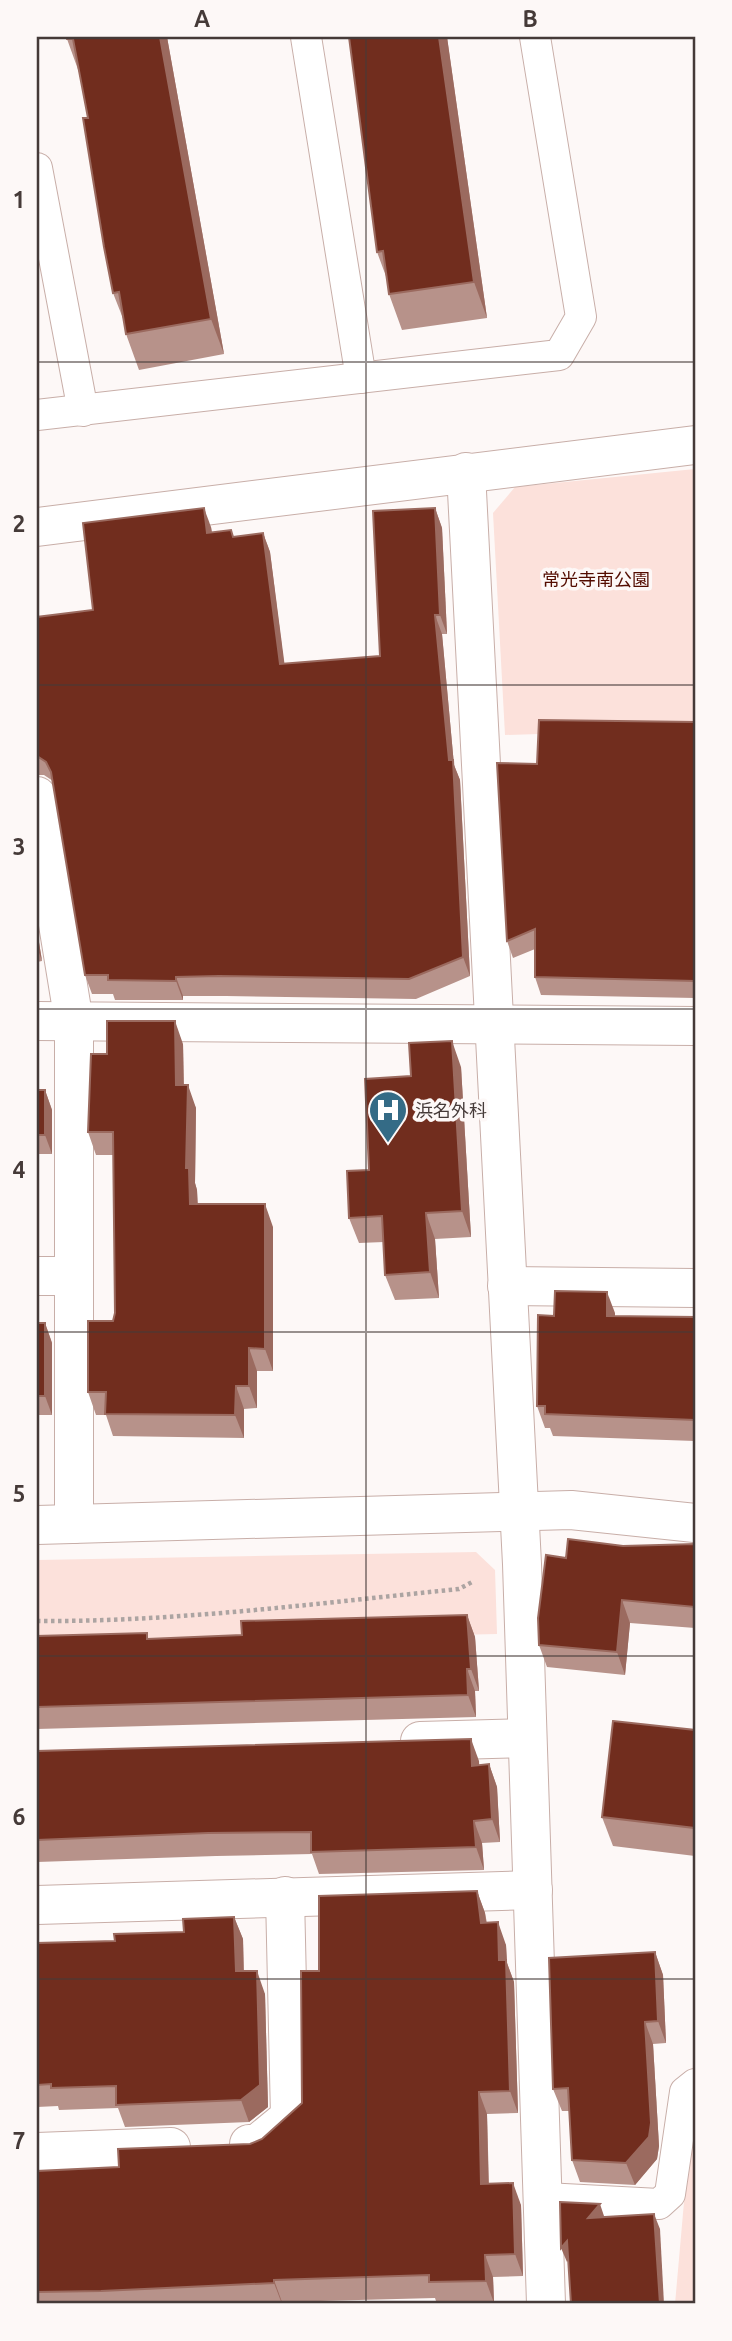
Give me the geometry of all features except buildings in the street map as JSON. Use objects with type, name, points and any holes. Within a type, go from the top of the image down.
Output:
[{"type":"street","points":[[37,527],[695,445]]},
{"type":"street","points":[[466,472],[517,1511],[522,1564],[526,1738],[545,2198],[546,2304]]},
{"type":"street","points":[[37,796],[74,1022],[74,1524]]},
{"type":"street","points":[[37,1021],[695,1026]]},
{"type":"street","points":[[37,1276],[74,1276]]},
{"type":"street","points":[[507,1286],[695,1287]]},
{"type":"street","points":[[37,1525],[571,1510],[695,1523]]},
{"type":"street","points":[[386,1741],[526,1738]]},
{"type":"street","points":[[37,1905],[533,1890]]},
{"type":"street","points":[[37,2152],[257,2144],[290,2117],[285,1896]]},
{"type":"lane","points":[[306,37],[361,378]]},
{"type":"lane","points":[[37,415],[559,355],[581,317],[536,37]]},
{"type":"lane","points":[[37,168],[83,411]]},
{"type":"lane","points":[[545,2198],[659,2204],[670,2194],[685,2092],[695,2084]]},
{"type":"path","points":[[37,1621],[103,1621],[459,1589],[482,1573]]},
{"type":"green space","name":"常光寺南公園","points":[[695,469],[695,729],[505,735],[493,513],[515,487]]},
{"type":"green space","points":[[476,1552],[495,1570],[497,1634],[37,1645],[37,1560]]},
{"type":"green space","points":[[695,2120],[695,2304],[675,2304],[691,2123]]},
{"type":"place","name":"浜名外科","points":[[388,1144]]}]
